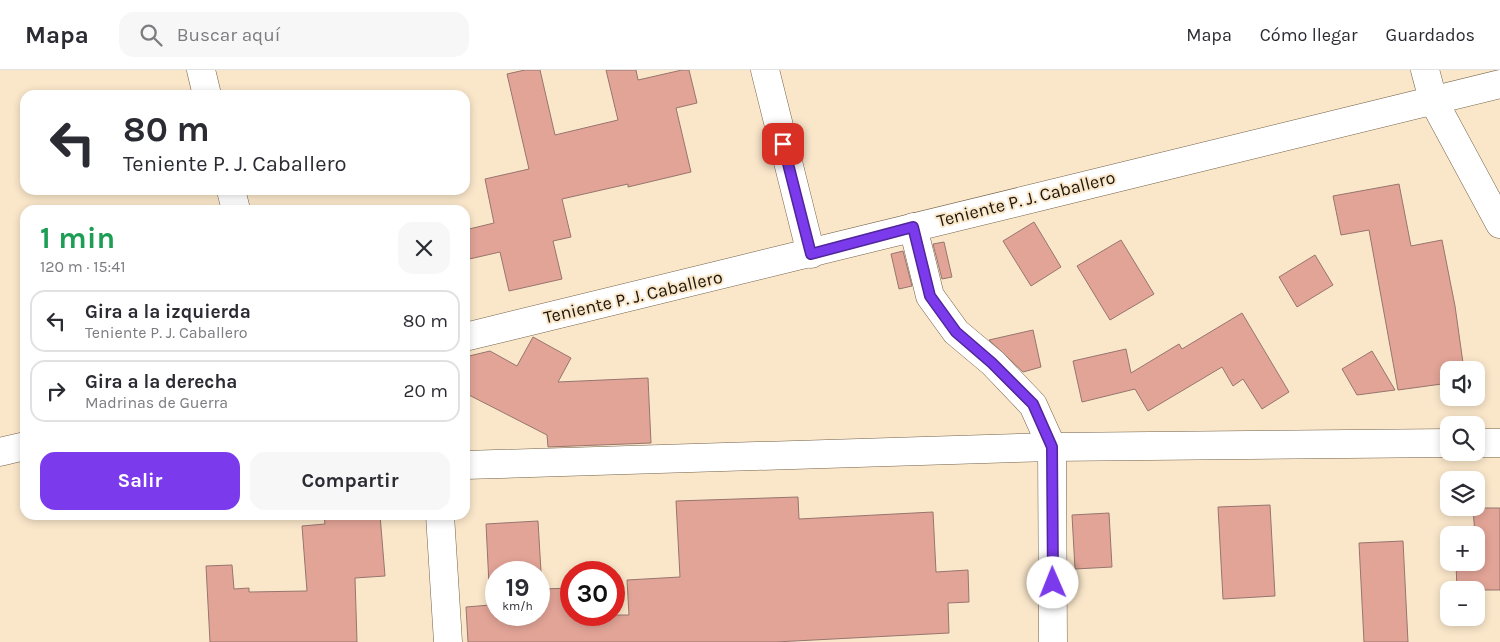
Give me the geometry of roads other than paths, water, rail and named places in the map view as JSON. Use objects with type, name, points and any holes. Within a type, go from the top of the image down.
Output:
[{"type":"street","points":[[201,70],[206,90]]},
{"type":"street","points":[[765,70],[811,254]]},
{"type":"street","points":[[1425,70],[1433,100],[1500,224]]},
{"type":"street","name":"Teniente P. J. Caballero","points":[[470,336],[811,254],[913,227],[1500,84]]},
{"type":"street","points":[[913,227],[930,296],[956,332],[992,363],[1033,404],[1052,447],[1053,642]]},
{"type":"street","points":[[470,465],[1052,447],[1440,443]]},
{"type":"street","points":[[1485,443],[1500,443]]},
{"type":"street","points":[[0,452],[20,447]]},
{"type":"street","points":[[440,520],[448,642]]}]
